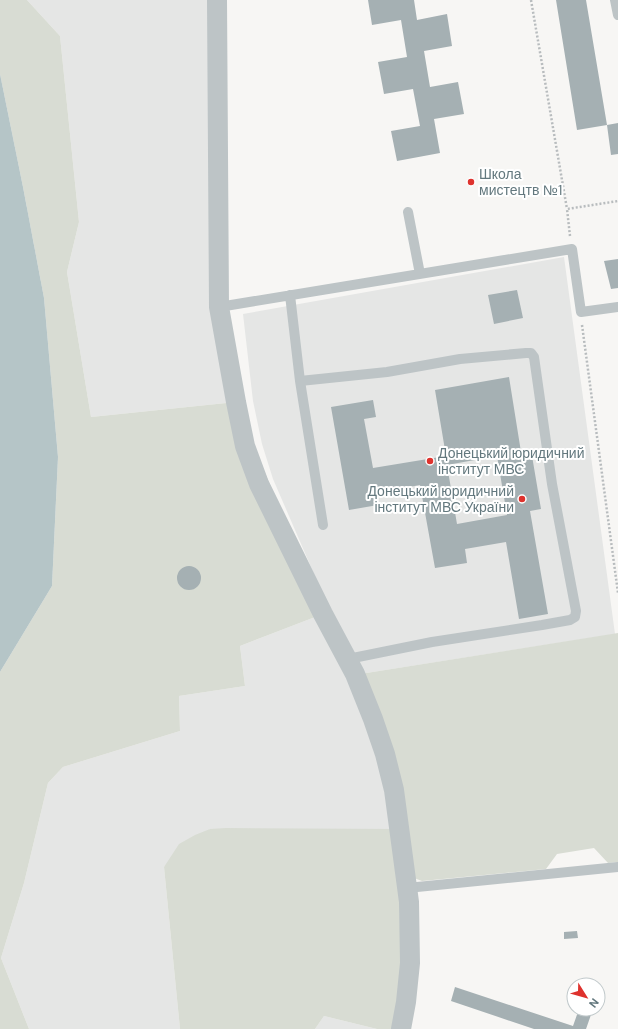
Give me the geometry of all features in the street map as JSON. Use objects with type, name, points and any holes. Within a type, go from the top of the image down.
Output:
[{"type":"street","points":[[216,0],[219,308],[236,402],[248,452],[260,484],[323,614],[348,659],[373,719],[385,754],[394,790],[409,902],[410,962],[406,1002],[401,1029]]},
{"type":"lane","points":[[615,0],[618,15]]},
{"type":"lane","points":[[408,212],[420,274]]},
{"type":"lane","points":[[219,308],[572,249],[580,312],[618,307]]},
{"type":"lane","points":[[290,295],[300,381],[323,525]]},
{"type":"lane","points":[[300,381],[387,372],[460,359],[526,353],[531,353],[534,357],[552,484],[576,611],[575,617],[570,620],[432,642],[348,659]]},
{"type":"lane","points":[[407,888],[618,867]]},
{"type":"path","points":[[531,0],[567,209],[572,249]]},
{"type":"path","points":[[567,209],[618,201]]},
{"type":"path","points":[[580,312],[618,593]]},
{"type":"shaded area","points":[[0,0],[27,0],[60,36],[79,222],[67,272],[91,417],[236,402],[323,614],[240,646],[245,686],[179,696],[180,731],[63,767],[48,783],[24,883],[1,958],[29,1029],[0,1029],[0,672],[52,586],[58,457],[44,298],[0,74]]},
{"type":"shaded area","points":[[27,0],[217,0],[219,307],[236,402],[91,417],[67,272],[79,222],[60,36]]},
{"type":"shaded area","points":[[0,74],[44,298],[58,457],[52,586],[0,672]]},
{"type":"shaded area","name":"Донецький юридичний інститут МВС","points":[[564,257],[615,634],[360,674],[327,604],[273,479],[262,444],[253,401],[243,314]]},
{"type":"shaded area","points":[[323,614],[348,659],[399,829],[210,829],[164,867],[180,1029],[29,1029],[1,958],[24,883],[48,783],[63,767],[180,731],[179,696],[245,686],[240,646]]},
{"type":"shaded area","points":[[618,633],[618,862],[608,863],[594,848],[557,854],[546,869],[422,881],[414,878],[360,674]]},
{"type":"shaded area","points":[[210,829],[399,829],[401,1029],[377,1029],[324,1016],[315,1029],[180,1029],[164,867],[179,844]]},
{"type":"shaded area","points":[[324,1016],[377,1029],[315,1029]]},
{"type":"building","points":[[368,0],[414,0],[417,20],[447,14],[452,46],[424,51],[430,87],[458,82],[464,114],[434,119],[440,153],[397,161],[391,131],[420,126],[413,89],[384,94],[378,62],[407,57],[401,20],[372,25]]},
{"type":"building","points":[[556,0],[586,0],[607,125],[577,130]]},
{"type":"building","points":[[618,123],[618,154],[611,155],[607,125]]},
{"type":"building","points":[[618,259],[618,288],[611,289],[604,261]]},
{"type":"building","points":[[517,290],[523,318],[494,324],[488,295]]},
{"type":"building","name":"Донецький юридичний інститут МВС України","points":[[509,377],[521,452],[531,450],[541,509],[530,511],[548,614],[519,619],[506,542],[465,549],[467,563],[435,568],[420,485],[376,493],[378,505],[349,510],[331,407],[373,400],[376,417],[364,419],[373,468],[446,456],[435,390]],"holes":[[[497,456],[507,515],[457,524],[447,465]]]},
{"type":"building","points":[[189,566],[197,570],[201,578],[197,586],[189,590],[181,586],[177,578],[181,570]]},
{"type":"building","points":[[577,931],[578,938],[564,939],[564,932]]},
{"type":"building","points":[[455,987],[573,1026],[576,1017],[590,1017],[586,1029],[534,1029],[451,1001]]},
{"type":"place","name":"Школа мистецтв №1","points":[[471,182]]},
{"type":"place","name":"Донецький юридичний інститут МВС","points":[[430,461]]},
{"type":"place","name":"Донецький юридичний інститут МВС України","points":[[522,499]]}]
